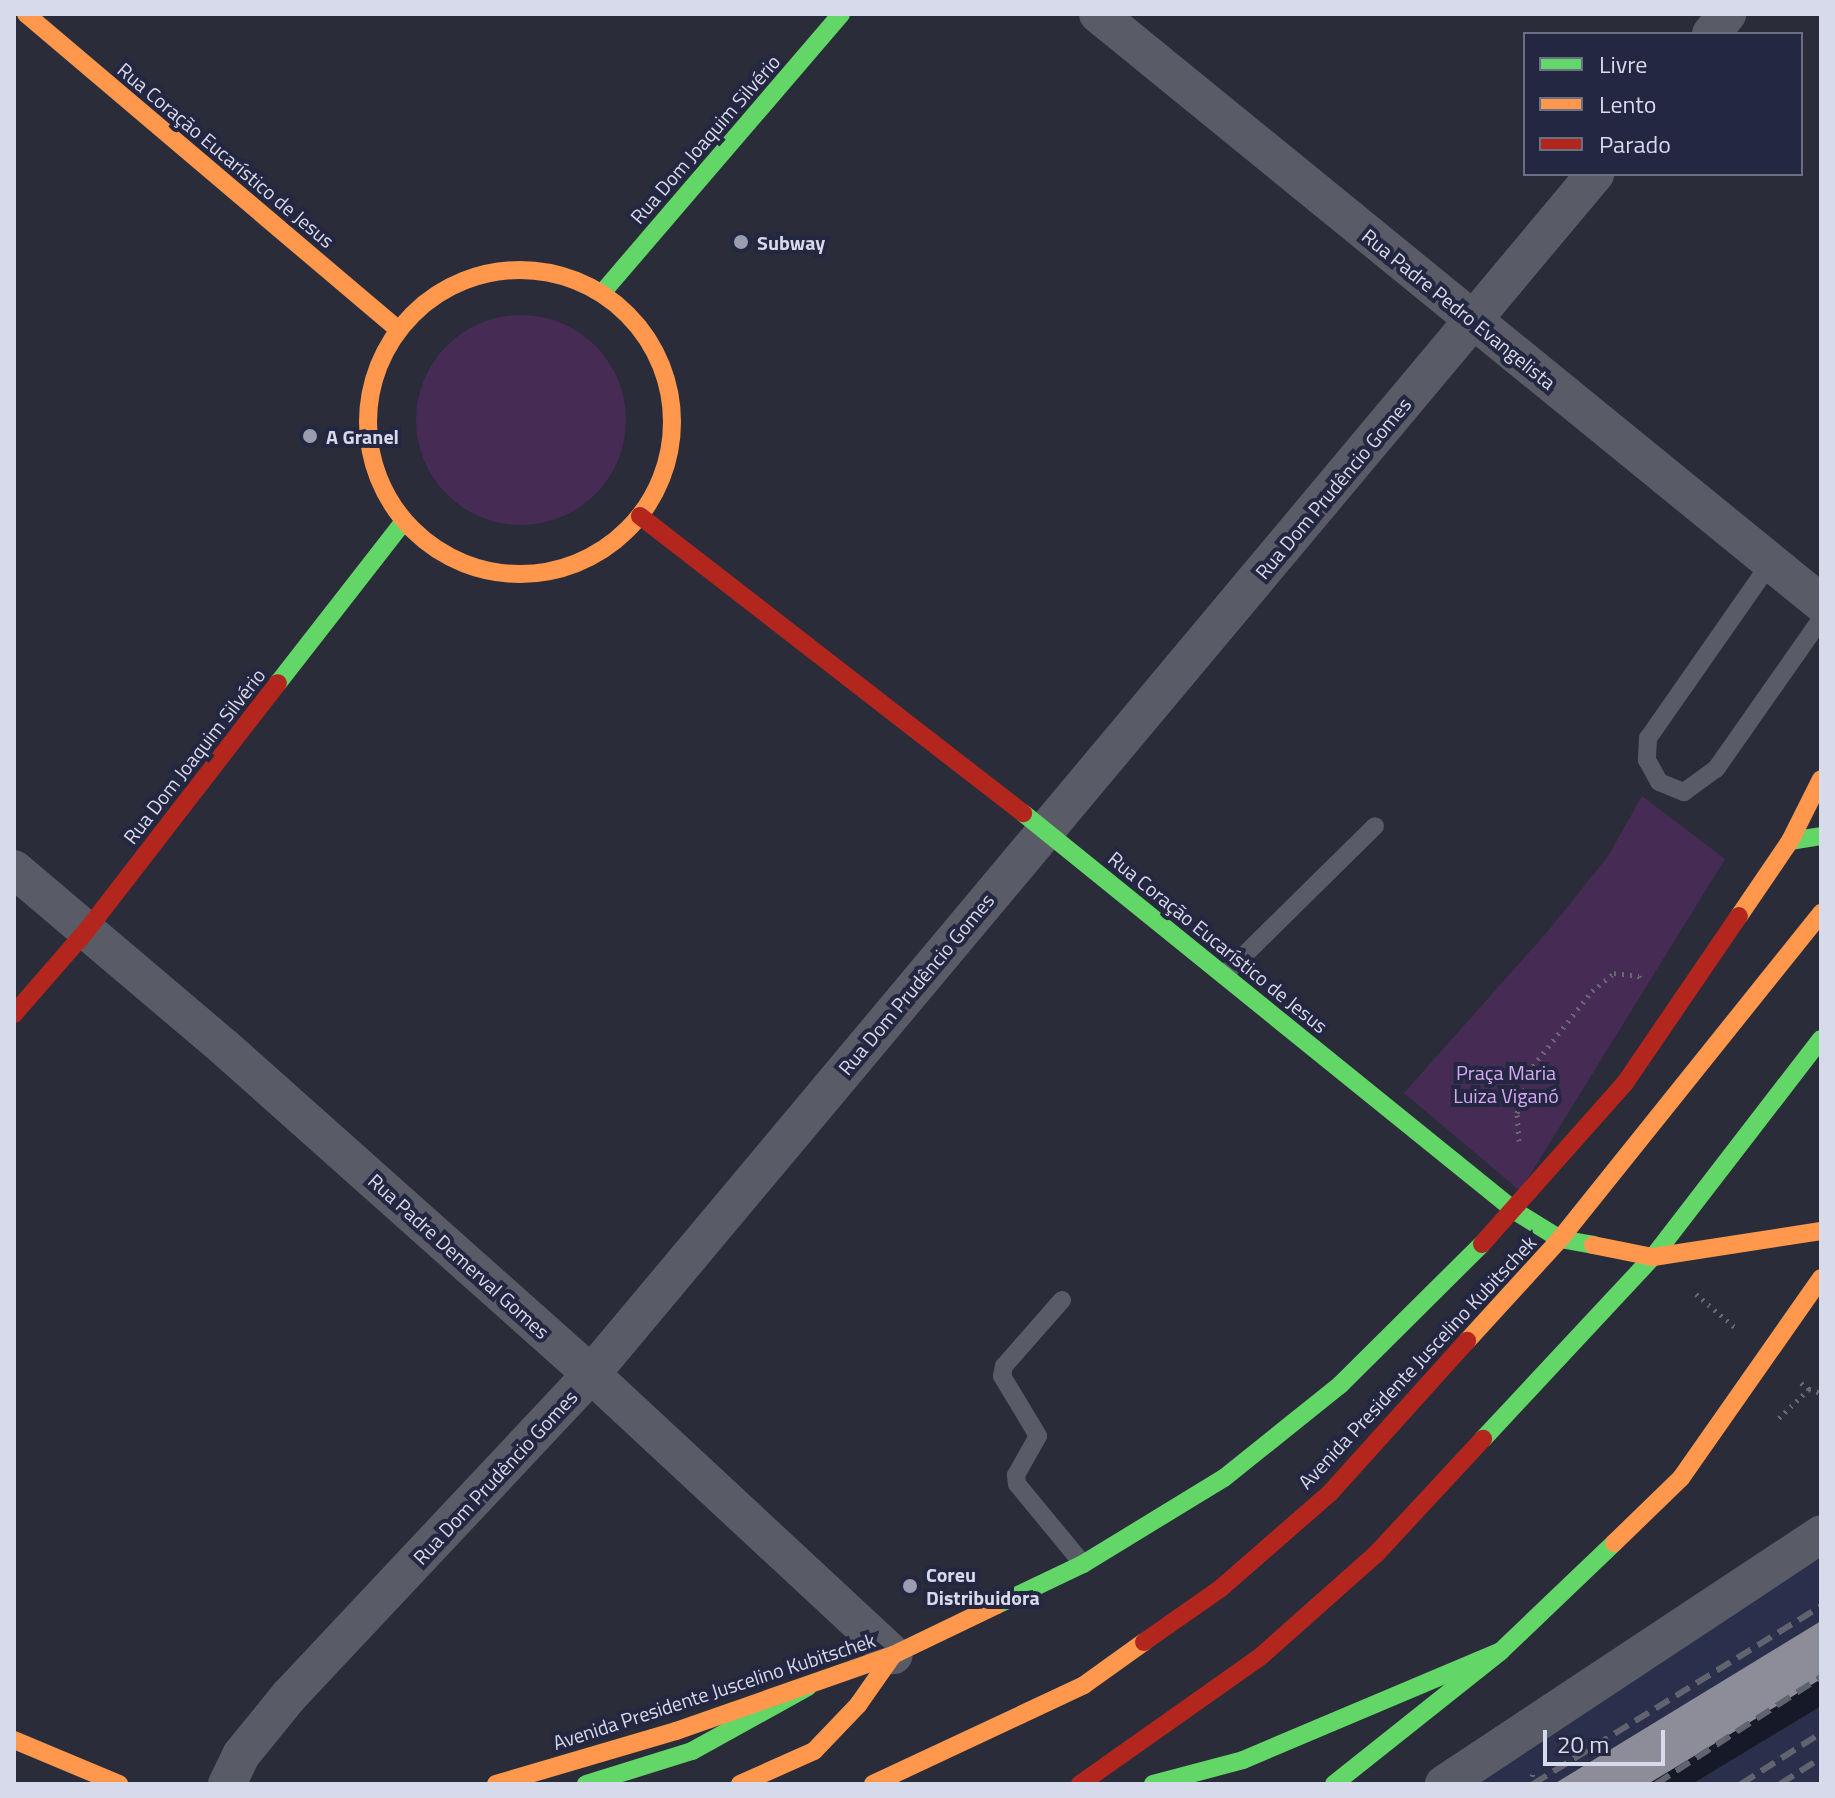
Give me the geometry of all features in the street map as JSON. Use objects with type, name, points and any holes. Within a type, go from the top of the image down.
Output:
[{"type":"main road","name":"Rua Coração Eucarístico de Jesus","points":[[26,14],[398,329]]},
{"type":"main road","name":"Rua Dom Joaquim Silvério","points":[[602,293],[841,14]]},
{"type":"main road","points":[[500,272],[560,275],[602,293],[640,327],[665,371],[673,422],[665,472],[640,516],[607,547],[580,560],[523,574],[478,568],[437,550],[404,521],[377,476],[367,426],[374,375],[398,329],[430,298],[471,277],[500,272]]},
{"type":"main road","name":"Rua Coração Eucarístico de Jesus","points":[[640,516],[1045,830],[1515,1211],[1560,1239],[1653,1257],[1821,1231]]},
{"type":"main road","name":"Rua Dom Joaquim Silvério","points":[[14,1014],[87,930],[404,521]]},
{"type":"main road","name":"Avenida Presidente Juscelino Kubitschek","points":[[496,1784],[808,1687],[893,1655],[1083,1564],[1224,1478],[1340,1385],[1515,1211],[1625,1083],[1790,841],[1821,779]]},
{"type":"main road","points":[[1790,841],[1821,836]]},
{"type":"main road","name":"Avenida Presidente Juscelino Kubitschek","points":[[873,1784],[1084,1685],[1221,1588],[1330,1493],[1560,1239],[1821,913]]},
{"type":"main road","points":[[1080,1784],[1260,1657],[1377,1553],[1653,1257],[1821,1039]]},
{"type":"main road","points":[[1334,1784],[1501,1651],[1681,1478],[1821,1278]]},
{"type":"main road","points":[[1153,1784],[1243,1760],[1501,1651]]},
{"type":"main road","points":[[740,1784],[814,1751],[858,1705],[893,1655]]},
{"type":"main road","points":[[586,1784],[692,1751],[808,1687]]},
{"type":"main road","points":[[14,1740],[119,1784]]},
{"type":"main road","points":[[14,1752],[47,1776]]},
{"type":"street","name":"Rua Padre Pedro Evangelista","points":[[1098,14],[1821,603]]},
{"type":"street","points":[[1713,32],[1727,14]]},
{"type":"street","name":"Rua Dom Prudêncio Gomes","points":[[227,1784],[241,1755],[289,1696],[591,1374],[1593,176]]},
{"type":"street","name":"Rua Padre Demerval Gomes","points":[[14,869],[591,1374],[893,1655]]},
{"type":"street","points":[[1444,1784],[1821,1534]]},
{"type":"lane","points":[[1771,562],[1648,738],[1647,760],[1659,782],[1684,792],[1716,769],[1821,619]]},
{"type":"lane","points":[[1224,975],[1375,826]]},
{"type":"lane","points":[[1062,1300],[1004,1366],[1002,1376],[1038,1436],[1016,1475],[1017,1484],[1083,1564]]},
{"type":"path","points":[[1809,1389],[1821,1393]]},
{"type":"shaded area","points":[[1821,1535],[1821,1784],[1423,1784]]},
{"type":"green space","points":[[521,315],[561,323],[580,332],[596,345],[609,361],[618,380],[626,420],[618,460],[609,479],[596,495],[580,508],[561,517],[521,525],[481,517],[462,508],[446,495],[433,479],[424,460],[416,420],[424,380],[433,361],[446,345],[462,332],[481,323]]},
{"type":"green space","name":"Praça Maria Luiza Viganó","points":[[1642,796],[1725,859],[1520,1191],[1404,1093],[1548,931],[1608,856]]},
{"type":"building","points":[[1821,1621],[1821,1679],[1648,1784],[1554,1784]]},
{"type":"railway","points":[[1533,1784],[1821,1606]]},
{"type":"railway","points":[[1656,1784],[1821,1677]]},
{"type":"railway","points":[[1741,1784],[1821,1733]]},
{"type":"railway","points":[[1780,1784],[1821,1758]]},
{"type":"traffic: fast","points":[[602,293],[841,14]]},
{"type":"traffic: fast","points":[[278,683],[404,521]]},
{"type":"traffic: fast","points":[[1023,813],[1515,1211],[1560,1239],[1593,1245]]},
{"type":"traffic: fast","points":[[1790,841],[1821,836]]},
{"type":"traffic: fast","points":[[1483,1439],[1653,1257],[1821,1039]]},
{"type":"traffic: fast","points":[[997,1605],[1083,1564],[1224,1478],[1340,1385],[1482,1244]]},
{"type":"traffic: fast","points":[[1334,1784],[1501,1651],[1614,1543]]},
{"type":"traffic: fast","points":[[1153,1784],[1243,1760],[1501,1651]]},
{"type":"traffic: fast","points":[[586,1784],[692,1751],[808,1687]]},
{"type":"traffic: slow","points":[[26,14],[398,329]]},
{"type":"traffic: slow","points":[[520,270],[550,273],[578,282],[604,296],[627,315],[646,338],[660,364],[669,392],[672,422],[669,452],[660,480],[646,506],[627,529],[604,548],[578,562],[550,571],[520,574],[490,571],[462,562],[436,548],[413,529],[394,506],[380,480],[371,452],[368,422],[371,392],[380,364],[394,338],[413,315],[436,296],[462,282],[490,273],[520,270]]},
{"type":"traffic: slow","points":[[1739,916],[1790,841],[1821,779]]},
{"type":"traffic: slow","points":[[1467,1341],[1560,1239],[1821,913]]},
{"type":"traffic: slow","points":[[1593,1245],[1653,1257],[1821,1231]]},
{"type":"traffic: slow","points":[[1614,1543],[1681,1478],[1821,1278]]},
{"type":"traffic: slow","points":[[496,1784],[676,1731],[893,1655],[997,1605]]},
{"type":"traffic: slow","points":[[873,1784],[1084,1685],[1144,1642]]},
{"type":"traffic: slow","points":[[740,1784],[814,1751],[858,1705],[893,1655]]},
{"type":"traffic: slow","points":[[14,1740],[119,1784]]},
{"type":"traffic: jam","points":[[640,516],[1023,813]]},
{"type":"traffic: jam","points":[[14,1014],[87,930],[278,683]]},
{"type":"traffic: jam","points":[[1482,1244],[1625,1083],[1739,916]]},
{"type":"traffic: jam","points":[[1144,1642],[1221,1588],[1330,1493],[1467,1341]]},
{"type":"traffic: jam","points":[[1080,1784],[1260,1657],[1377,1553],[1483,1439]]},
{"type":"place","name":"Subway","points":[[741,242]]},
{"type":"place","name":"A Granel","points":[[310,436]]},
{"type":"place","name":"Coreu Distribuidora","points":[[910,1586]]}]
